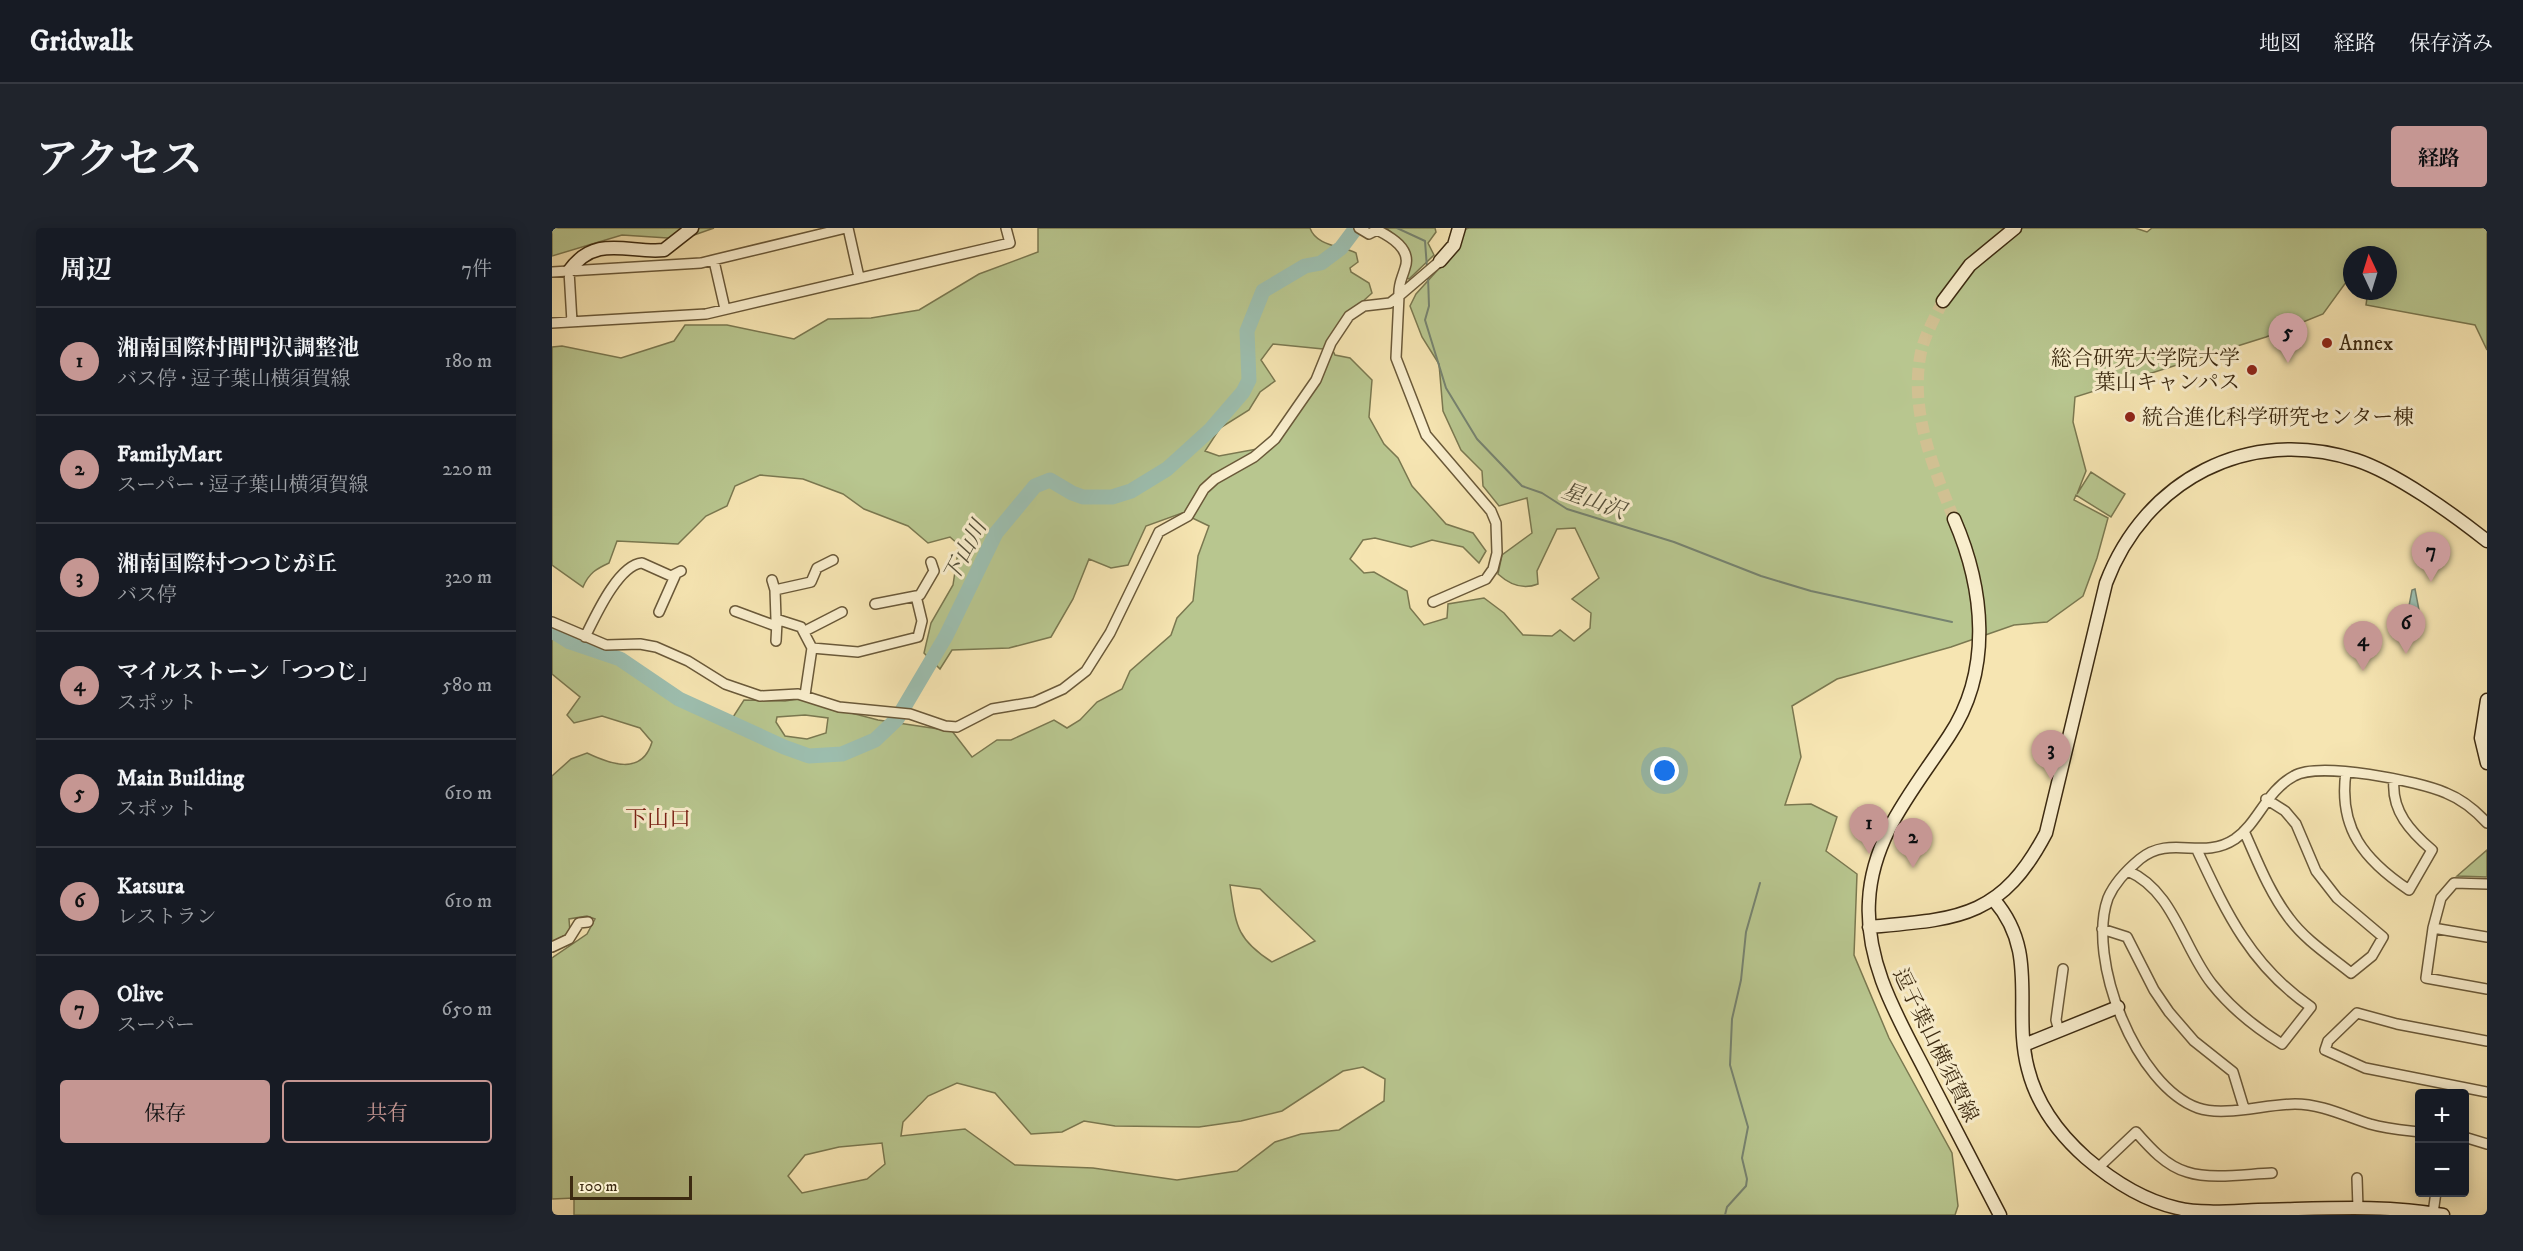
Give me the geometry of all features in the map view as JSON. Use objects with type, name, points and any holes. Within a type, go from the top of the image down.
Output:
[{"type":"street","points":[[572,322],[569,271],[576,262],[586,256],[613,247],[664,250],[692,228]]},
{"type":"street","points":[[552,272],[714,261],[847,228],[859,277]]},
{"type":"street","points":[[552,323],[706,314],[1010,243],[1006,228]]},
{"type":"street","points":[[552,622],[606,645],[640,644],[656,647],[688,661],[725,684],[760,696],[805,695],[839,707],[910,714],[945,726],[957,727],[992,709],[1034,702],[1074,682],[1086,671],[1110,633],[1159,532],[1188,516],[1204,489],[1215,479],[1254,457],[1275,439],[1316,380],[1331,343],[1349,316],[1364,306],[1390,303],[1402,294],[1440,261],[1454,245],[1459,228]]},
{"type":"street","points":[[1943,301],[1970,265],[2015,228]]},
{"type":"street","points":[[1361,229],[1369,234],[1377,230],[1394,238],[1404,251],[1406,267],[1398,286],[1402,294],[1396,358],[1426,435],[1491,511],[1496,523],[1497,553],[1493,569],[1486,579],[1433,602]]},
{"type":"street","points":[[714,261],[725,309]]},
{"type":"street","points":[[1869,927],[1956,917],[1994,900],[2015,881],[2031,860],[2046,833],[2106,583],[2115,560],[2133,530],[2156,503],[2181,482],[2230,459],[2257,454],[2307,450],[2334,454],[2357,460],[2383,472],[2467,525],[2487,541]]},
{"type":"street","name":"逗子葉山横須賀線","points":[[1954,519],[1970,559],[1977,591],[1980,631],[1977,662],[1964,708],[1954,728],[1896,812],[1883,839],[1873,869],[1869,900],[1869,927],[1871,950],[1890,1002],[2000,1215]]},
{"type":"street","points":[[776,641],[778,621],[775,615],[774,585],[811,582],[817,568],[833,560]]},
{"type":"street","points":[[875,604],[920,595],[934,571],[931,562]]},
{"type":"street","points":[[585,637],[598,611],[628,568],[642,563],[678,574],[659,612]]},
{"type":"street","points":[[812,648],[858,652],[918,637],[922,621],[916,596]]},
{"type":"street","points":[[735,611],[772,625],[778,621],[794,624],[805,631],[812,648],[805,695]]},
{"type":"street","points":[[805,631],[842,612]]},
{"type":"street","points":[[2487,700],[2481,738],[2487,763]]},
{"type":"street","points":[[2415,1132],[2392,1130],[2306,1104],[2205,1110],[2175,1096],[2157,1077],[2136,1045],[2118,1007],[2105,965],[2102,929],[2108,898],[2117,883],[2150,852],[2172,846],[2197,850],[2223,845],[2244,831],[2266,799],[2284,782],[2302,772],[2328,769],[2428,787],[2448,794],[2487,823]]},
{"type":"street","points":[[2346,772],[2343,790],[2345,810],[2353,834],[2370,860],[2409,890],[2432,850],[2408,830],[2392,793],[2394,780]]},
{"type":"street","points":[[2244,831],[2267,882],[2289,918],[2316,945],[2351,973],[2372,956],[2383,938],[2337,898],[2316,871],[2296,824],[2285,811],[2266,799]]},
{"type":"street","points":[[2128,871],[2155,887],[2212,984],[2251,1023],[2282,1044],[2311,1007],[2290,993],[2254,956],[2232,923],[2197,850]]},
{"type":"street","points":[[2487,884],[2454,883],[2441,898],[2433,928],[2426,978],[2487,989]]},
{"type":"street","points":[[1994,900],[2017,938],[2023,965],[2024,1045],[2033,1088],[2043,1108],[2076,1149],[2098,1168],[2136,1192],[2158,1202],[2187,1209],[2358,1208],[2416,1210],[2438,1214],[2436,1197]]},
{"type":"street","points":[[552,947],[569,939],[579,923],[588,922]]},
{"type":"street","points":[[2433,928],[2487,938]]},
{"type":"street","points":[[2102,929],[2127,937],[2154,990],[2169,1012],[2194,1041],[2234,1072],[2244,1108]]},
{"type":"street","points":[[2059,1030],[2056,1020],[2063,969]]},
{"type":"street","points":[[2024,1045],[2118,1007]]},
{"type":"street","points":[[2487,1041],[2397,1024],[2357,1013],[2328,1041],[2325,1050],[2365,1068],[2487,1092]]},
{"type":"street","points":[[2098,1168],[2136,1132],[2156,1154],[2187,1172],[2272,1173]]},
{"type":"street","points":[[2469,1139],[2487,1144]]},
{"type":"street","points":[[2357,1178],[2358,1208]]},
{"type":"green space","points":[[552,228],[714,228],[683,239],[622,235],[552,256]]},
{"type":"green space","points":[[1038,228],[1310,228],[1313,234],[1323,242],[1356,253],[1358,262],[1350,268],[1351,272],[1369,283],[1372,293],[1340,322],[1328,340],[1335,355],[1350,358],[1372,380],[1369,417],[1384,444],[1398,458],[1412,486],[1446,524],[1473,533],[1486,551],[1479,563],[1463,547],[1432,540],[1411,547],[1375,538],[1363,540],[1350,559],[1364,573],[1374,572],[1407,591],[1410,608],[1424,625],[1447,618],[1448,604],[1484,598],[1504,613],[1523,635],[1552,636],[1560,630],[1574,641],[1590,628],[1591,613],[1572,599],[1599,578],[1575,528],[1557,529],[1537,571],[1538,584],[1527,587],[1517,585],[1498,574],[1502,555],[1532,533],[1527,498],[1499,506],[1483,486],[1482,471],[1461,450],[1443,411],[1439,364],[1422,337],[1410,306],[1416,294],[1452,254],[1462,230],[1469,228],[2135,228],[2147,232],[2152,228],[2487,228],[2487,350],[2475,325],[2366,305],[2367,300],[2397,300],[2397,246],[2343,246],[2343,286],[2323,314],[2266,337],[2075,397],[2073,422],[2086,471],[2077,494],[2091,472],[2125,494],[2111,517],[2076,495],[2074,500],[2108,518],[2083,596],[2047,622],[2014,625],[1951,647],[1837,679],[1792,706],[1801,757],[1785,805],[1811,804],[1837,817],[1826,851],[1857,874],[1854,955],[1889,1038],[1952,1153],[1958,1206],[1955,1215],[574,1215],[574,1198],[552,1199],[552,958],[587,934],[595,919],[587,916],[569,919],[570,932],[552,943],[552,776],[571,759],[587,753],[605,761],[633,763],[641,760],[652,742],[640,728],[602,716],[574,723],[567,715],[580,697],[552,674],[552,636],[627,668],[676,702],[728,725],[744,700],[798,699],[878,720],[952,731],[972,757],[997,740],[1011,740],[1054,720],[1067,728],[1080,720],[1097,702],[1122,689],[1130,671],[1171,635],[1177,618],[1193,601],[1198,556],[1209,526],[1182,513],[1146,526],[1128,565],[1111,568],[1089,559],[1073,599],[1051,637],[1009,648],[952,650],[940,669],[924,653],[931,623],[953,585],[959,545],[950,537],[928,543],[908,526],[864,509],[843,494],[803,479],[760,475],[735,486],[727,506],[706,516],[678,544],[617,541],[609,563],[593,572],[583,587],[552,565],[552,347],[562,346],[621,358],[674,341],[685,325],[727,325],[794,339],[828,319],[871,318],[919,310],[979,274],[1038,252]],"holes":[[[1273,344],[1323,349],[1329,358],[1273,446],[1219,456],[1205,451],[1220,428],[1249,410],[1260,392],[1275,381],[1261,360]],[[805,715],[828,718],[826,733],[807,739],[785,736],[776,722],[777,717]],[[1230,885],[1260,889],[1315,941],[1272,962],[1244,938],[1236,921]],[[1363,1067],[1385,1079],[1384,1101],[1339,1130],[1301,1134],[1275,1142],[1237,1171],[1177,1180],[1093,1168],[1015,1165],[965,1129],[901,1136],[903,1122],[928,1096],[957,1083],[995,1093],[1031,1134],[1062,1132],[1084,1121],[1115,1126],[1199,1127],[1241,1121],[1282,1111],[1343,1071]],[[882,1143],[885,1164],[867,1179],[802,1193],[788,1176],[805,1155],[839,1147]]]},
{"type":"green space","points":[[1386,228],[1435,228],[1436,232],[1428,243],[1434,255],[1409,279],[1406,277],[1411,261],[1408,249]]},
{"type":"green space","points":[[2487,850],[2487,877],[2457,876]]},
{"type":"shaded area","points":[[2415,589],[2422,626],[2416,628],[2411,618],[2404,618],[2412,608],[2409,606],[2412,590]]},
{"type":"waterway","name":"下山川","points":[[552,631],[570,642],[620,659],[679,699],[809,756],[842,754],[875,740],[897,719],[946,636],[996,533],[1035,486],[1050,480],[1083,497],[1112,497],[1131,491],[1167,469],[1211,429],[1243,392],[1249,380],[1247,331],[1263,291],[1305,266],[1321,263],[1341,248],[1356,228]]},
{"type":"waterway","name":"星山沢","points":[[1397,228],[1425,241],[1427,268]]},
{"type":"waterway","name":"星山沢","points":[[1428,276],[1429,306],[1425,320],[1446,388],[1477,439],[1522,486],[1542,493],[1567,509],[1674,542],[1761,576],[1811,591],[1952,622]]},
{"type":"waterway","points":[[1725,1215],[1727,1207],[1746,1186],[1747,1179],[1742,1158],[1748,1127],[1730,1065],[1732,1019],[1741,980],[1746,932],[1760,883]]},
{"type":"tunnel","points":[[1943,301],[1921,352],[1918,396],[1925,438],[1954,519]]},
{"type":"place","name":"Annex","points":[[2327,343]]},
{"type":"place","name":"Main Building","points":[[2288,363]]},
{"type":"place","name":"総合研究大学院大学 葉山キャンパス","points":[[2252,370]]},
{"type":"place","name":"統合進化科学研究センター棟","points":[[2130,417]]},
{"type":"place","name":"Olive","points":[[2431,582]]},
{"type":"place","name":"Katsura","points":[[2406,654]]},
{"type":"place","name":"マイルストーン「つつじ」","points":[[2363,671]]},
{"type":"place","name":"湘南国際村つつじが丘","points":[[2051,780]]},
{"type":"place","name":"湘南国際村間門沢調整池","points":[[1869,854]]},
{"type":"place","name":"FamilyMart","points":[[1913,868]]},
{"type":"district","name":"下山口","points":[[658,818]]}]
